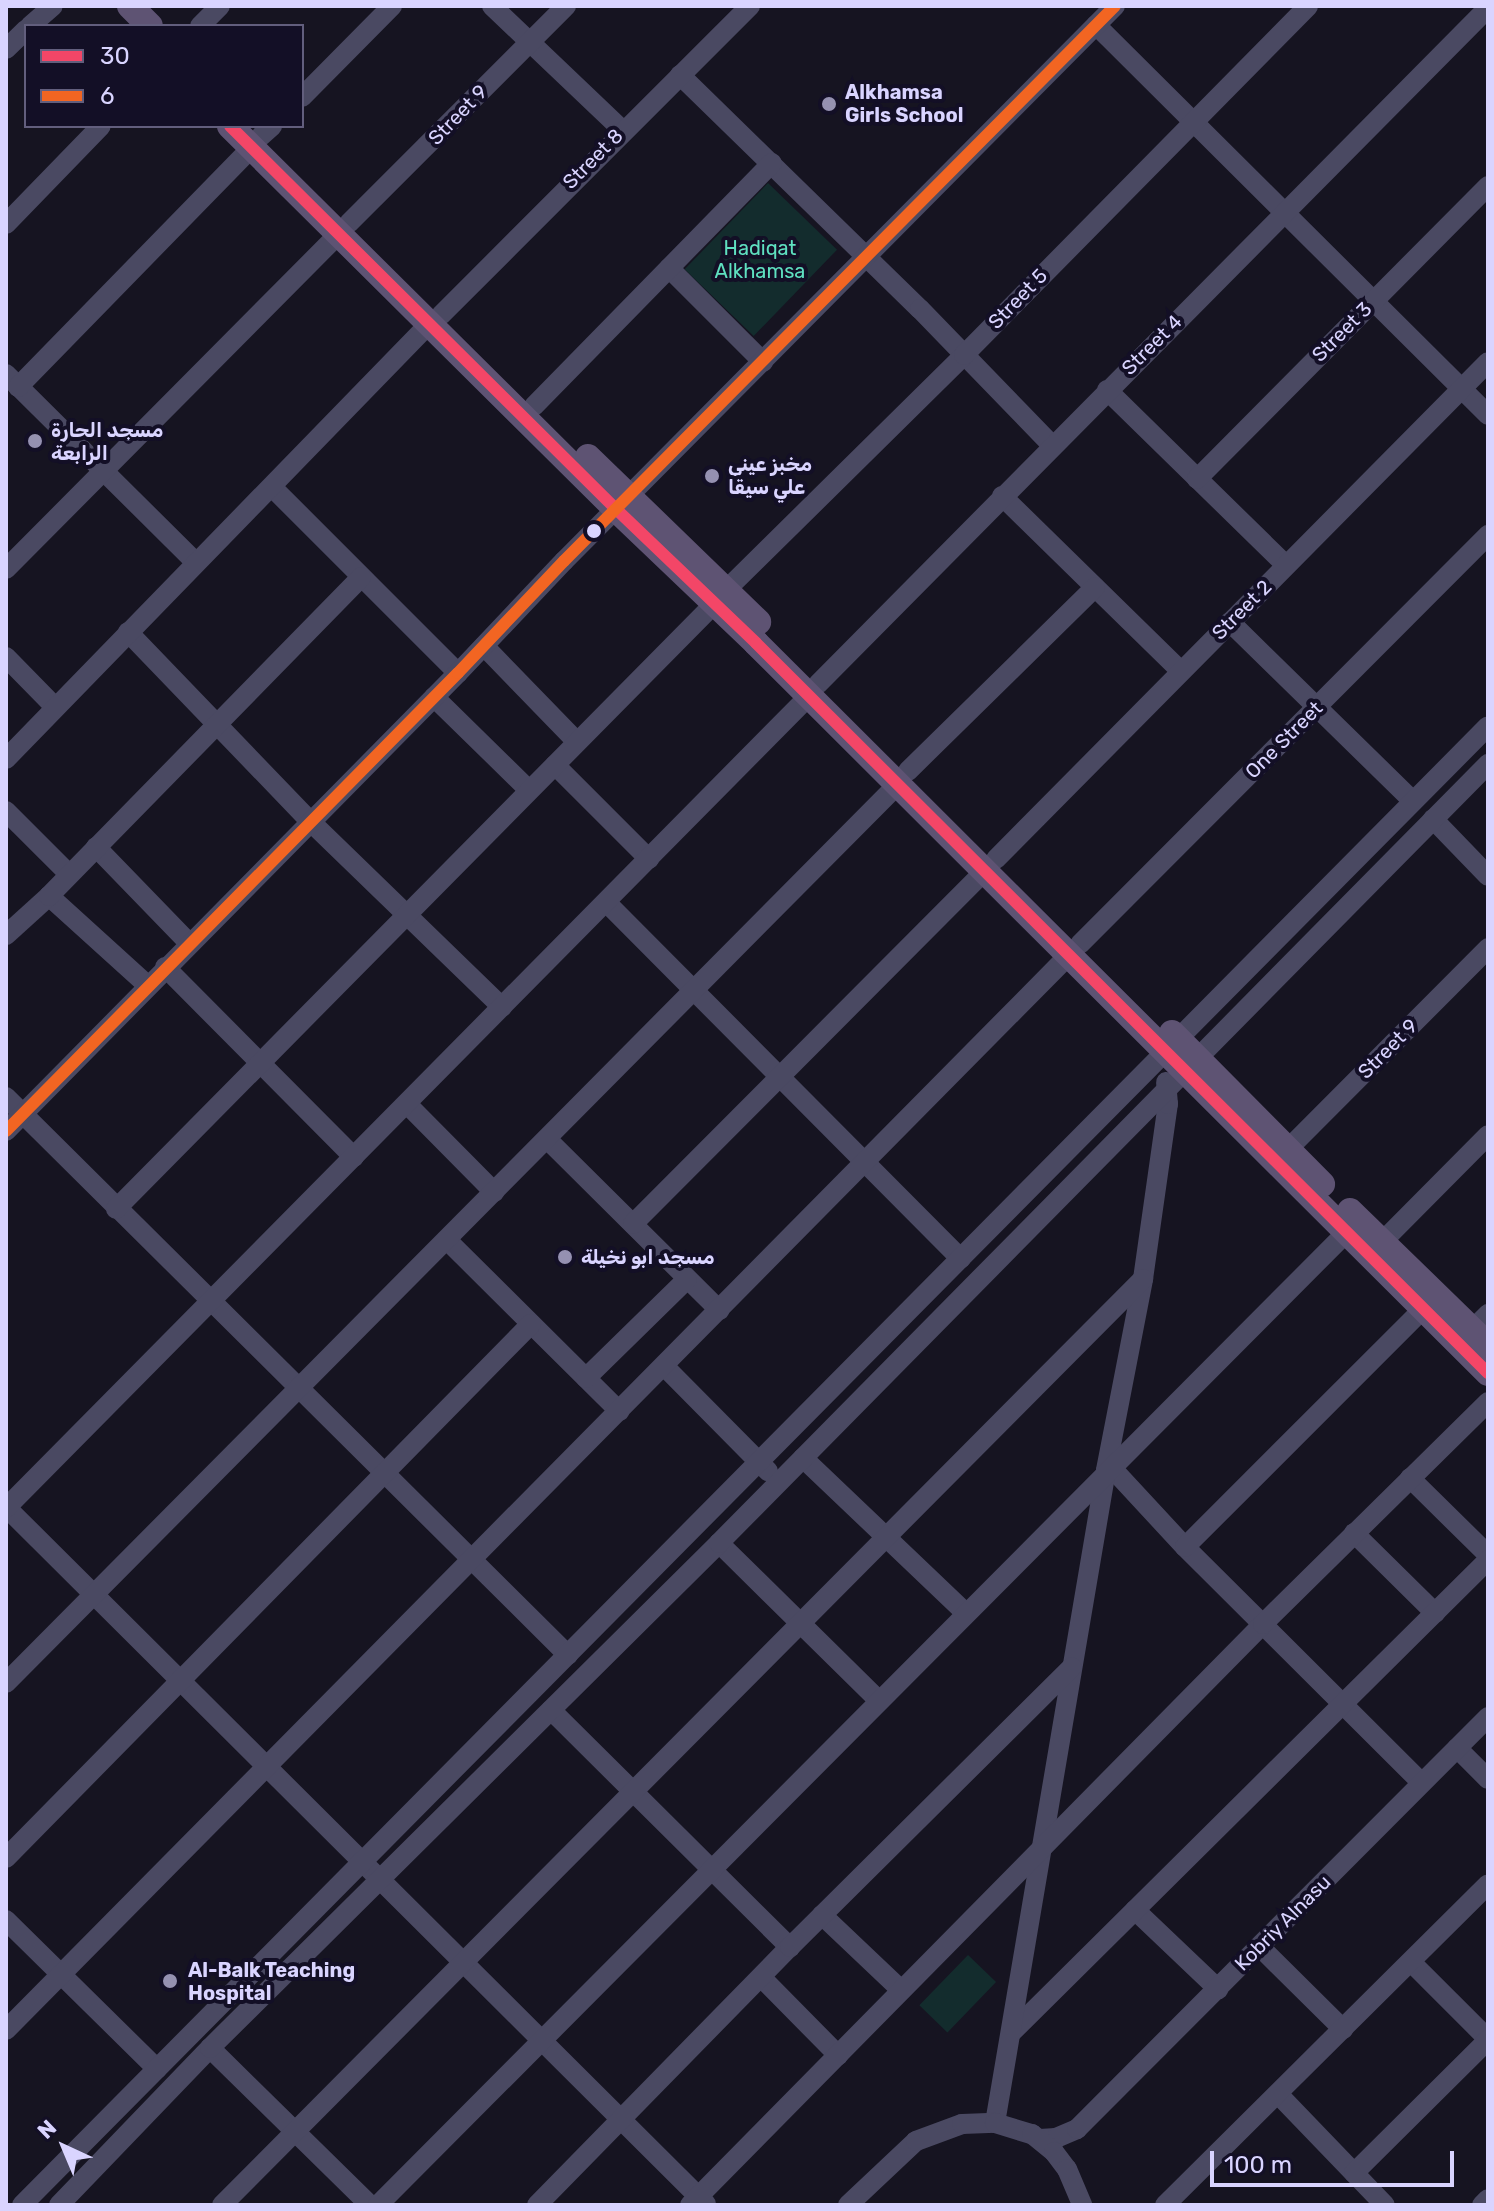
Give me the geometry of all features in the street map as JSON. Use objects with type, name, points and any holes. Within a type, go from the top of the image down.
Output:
[{"type":"main road","points":[[110,6],[128,24]]},
{"type":"main road","points":[[130,6],[148,24]]},
{"type":"main road","points":[[237,128],[259,134],[344,228],[1075,950],[1175,1062],[1347,1232],[1375,1248],[1483,1330]]},
{"type":"main road","points":[[435,319],[534,406],[623,504]]},
{"type":"main road","points":[[1175,1062],[1287,1150],[1375,1248],[1423,1309],[1488,1373]]},
{"type":"street","points":[[33,24],[53,6]]},
{"type":"street","points":[[202,24],[220,6]]},
{"type":"street","points":[[304,95],[391,6]]},
{"type":"street","points":[[492,6],[622,130]]},
{"type":"street","name":"Street 9","points":[[6,569],[566,6]]},
{"type":"street","name":"Street 8","points":[[6,759],[435,319],[750,6]]},
{"type":"street","points":[[6,1131],[1115,6]]},
{"type":"street","name":"Street 5","points":[[116,1209],[576,741],[964,355],[1308,6]]},
{"type":"street","name":"Street 4","points":[[6,1507],[649,859],[1052,445],[1488,8]]},
{"type":"street","points":[[1096,25],[1488,415]]},
{"type":"street","points":[[6,49],[24,32]]},
{"type":"street","points":[[680,75],[772,163],[1052,445]]},
{"type":"street","points":[[6,224],[99,128]]},
{"type":"street","points":[[195,562],[12,380],[259,134]]},
{"type":"street","points":[[534,406],[772,163]]},
{"type":"street","name":"Street 3","points":[[1197,479],[1488,186]]},
{"type":"street","points":[[669,268],[763,362]]},
{"type":"street","name":"Street 2","points":[[633,1224],[1488,362]]},
{"type":"street","points":[[1107,390],[1286,565]]},
{"type":"street","points":[[272,487],[458,673]]},
{"type":"street","points":[[1002,496],[1181,671]]},
{"type":"street","name":"One Street","points":[[6,2030],[1488,535]]},
{"type":"street","points":[[6,935],[49,896],[68,873],[361,577]]},
{"type":"street","points":[[6,1683],[1095,587]]},
{"type":"street","points":[[1230,622],[1413,801]]},
{"type":"street","points":[[128,632],[311,822],[502,1007]]},
{"type":"street","points":[[484,646],[576,741]]},
{"type":"street","points":[[6,657],[55,707]]},
{"type":"street","points":[[434,697],[529,790]]},
{"type":"street","points":[[59,2205],[210,2048],[803,1458],[1175,1062],[1413,801],[1488,726]]},
{"type":"street","points":[[22,2205],[961,1259],[1175,1062],[1488,764]]},
{"type":"street","points":[[555,765],[649,859]]},
{"type":"street","points":[[6,811],[68,873]]},
{"type":"street","points":[[1433,819],[1488,876]]},
{"type":"street","points":[[96,847],[189,943]]},
{"type":"street","points":[[49,896],[147,985]]},
{"type":"street","points":[[606,902],[961,1259]]},
{"type":"street","name":"Street 9","points":[[1287,1150],[1484,961]]},
{"type":"street","points":[[165,967],[354,1157]]},
{"type":"street","points":[[995,2123],[1072,1667],[1143,1279],[1175,1062]]},
{"type":"street","points":[[6,1097],[383,1475],[568,1655]]},
{"type":"street","points":[[407,1104],[494,1192]]},
{"type":"street","points":[[1375,1248],[1488,1135]]},
{"type":"street","points":[[547,1139],[719,1310]]},
{"type":"street","points":[[378,2205],[1108,1468],[1347,1232]]},
{"type":"street","points":[[447,1240],[619,1411]]},
{"type":"street","points":[[586,1378],[687,1279]]},
{"type":"street","points":[[222,2205],[885,1534],[1143,1279]]},
{"type":"street","points":[[1185,1547],[1423,1309]]},
{"type":"street","points":[[6,1858],[531,1324]]},
{"type":"street","points":[[664,1366],[779,1482]]},
{"type":"street","points":[[6,1507],[621,2119],[699,2202],[1043,1845],[1488,1402]]},
{"type":"street","points":[[803,1458],[966,1613]]},
{"type":"street","points":[[1108,1468],[1422,1783]]},
{"type":"street","points":[[1012,2032],[1488,1558],[1410,1478]]},
{"type":"street","points":[[1354,1533],[1435,1613]]},
{"type":"street","points":[[719,1543],[879,1701]]},
{"type":"street","points":[[537,2205],[790,1947],[1072,1667]]},
{"type":"street","points":[[551,1710],[790,1947]]},
{"type":"street","name":"Kobriy Alnasu","points":[[1077,2129],[1488,1717]]},
{"type":"street","points":[[1457,1748],[1488,1779]]},
{"type":"street","points":[[1165,2205],[1488,1884]]},
{"type":"street","points":[[1135,1910],[1218,1989]]},
{"type":"street","points":[[822,1915],[901,1990]]},
{"type":"street","points":[[6,1920],[157,2069]]},
{"type":"street","points":[[1260,1947],[1343,2029]]},
{"type":"street","points":[[1354,2173],[1488,2040],[1411,1962]]},
{"type":"street","points":[[761,1977],[838,2055]]},
{"type":"street","points":[[210,2048],[370,2205]]},
{"type":"street","points":[[1278,2094],[1385,2205]]},
{"type":"street","points":[[848,2205],[916,2141],[962,2124],[995,2123],[1040,2139],[1056,2138],[1077,2129]]},
{"type":"street","points":[[1067,2169],[1077,2129]]},
{"type":"street","points":[[1040,2139],[1067,2169],[1082,2205]]},
{"type":"street","points":[[1482,2205],[1488,2199]]},
{"type":"green space","name":"Hadiqat Alkhamsa","points":[[768,183],[837,250],[754,336],[685,269]]},
{"type":"green space","points":[[968,1955],[996,1982],[947,2032],[919,2005]]},
{"type":"transit line","name":"6","points":[[6,1131],[458,673],[564,561],[1115,6]]},
{"type":"transit line","name":"30","points":[[232,128],[617,510],[756,643],[1488,1373]]},
{"type":"place","name":"Alkhamsa Girls School","points":[[829,104]]},
{"type":"place","name":"مسجد الحارة الرابعة","points":[[35,441]]},
{"type":"place","name":"مخبز عيني علي سيقا","points":[[712,476]]},
{"type":"place","name":"مسجد ابو نخيلة","points":[[565,1257]]},
{"type":"place","name":"Al-Balk Teaching Hospital","points":[[170,1981]]}]
